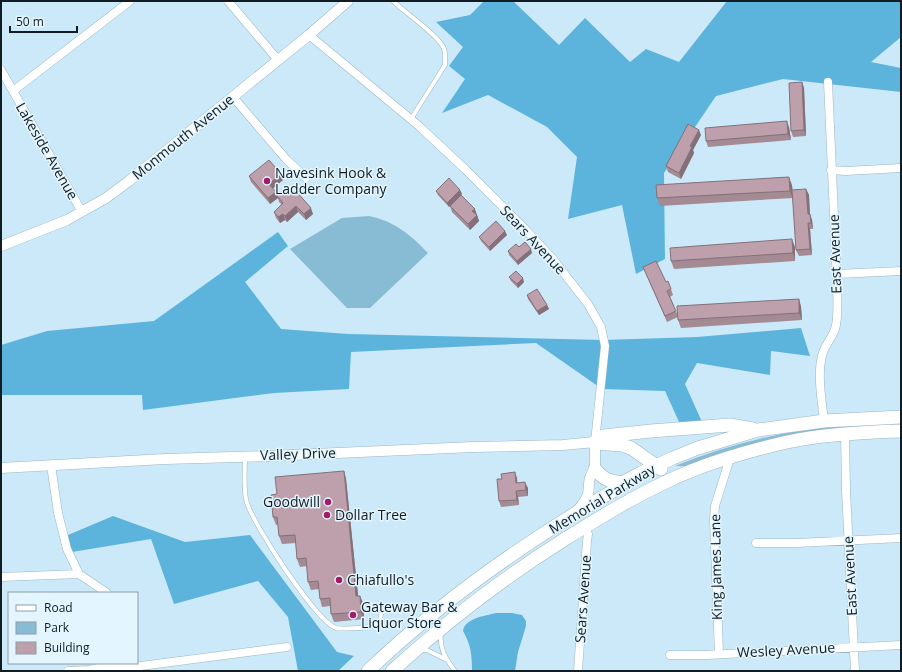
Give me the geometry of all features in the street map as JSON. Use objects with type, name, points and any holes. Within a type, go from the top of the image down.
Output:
[{"type":"highway","name":"Memorial Parkway","points":[[368,671],[408,634],[459,593],[514,553],[622,484],[656,466],[698,448],[758,430],[824,422],[901,417]]},
{"type":"highway","points":[[595,442],[604,436],[651,431],[730,426],[758,430]]},
{"type":"highway","name":"Memorial Parkway","points":[[392,671],[443,627],[516,571],[617,507],[677,477],[730,458],[788,442],[845,434],[901,431]]},
{"type":"highway","points":[[595,442],[622,445],[631,448],[656,466],[677,477]]},
{"type":"highway","points":[[595,469],[600,476],[606,480],[622,484]]},
{"type":"street","points":[[13,91],[130,1]]},
{"type":"street","points":[[228,1],[278,60]]},
{"type":"street","name":"Monmouth Avenue","points":[[1,246],[46,229],[82,212],[106,198],[309,35],[348,1]]},
{"type":"street","name":"Sears Avenue","points":[[309,35],[411,119],[466,170],[552,258],[588,304],[601,327],[605,346],[595,442],[595,469],[590,474],[588,494],[584,502],[575,513]]},
{"type":"street","name":"Lakeside Avenue","points":[[1,70],[82,212]]},
{"type":"street","name":"East Avenue","points":[[824,422],[821,370],[822,357],[836,326],[837,274],[828,82]]},
{"type":"street","points":[[233,96],[286,159],[306,178]]},
{"type":"street","points":[[832,170],[846,171],[901,168]]},
{"type":"street","points":[[837,274],[901,271]]},
{"type":"street","name":"East Avenue","points":[[845,434],[848,540],[855,671]]},
{"type":"street","name":"Valley Drive","points":[[1,468],[165,459],[563,445],[595,442]]},
{"type":"street","name":"King James Lane","points":[[719,654],[714,512],[730,458]]},
{"type":"street","points":[[51,465],[63,535],[68,549],[79,574],[106,592]]},
{"type":"street","name":"Sears Avenue","points":[[578,671],[588,541],[588,534],[584,527]]},
{"type":"street","points":[[756,543],[797,543],[901,538]]},
{"type":"street","points":[[1,577],[79,574]]},
{"type":"street","name":"Wesley Avenue","points":[[670,655],[708,655],[854,646],[901,645]]},
{"type":"street","points":[[68,671],[90,670],[106,666],[116,668],[132,667],[288,647]]},
{"type":"lane","points":[[393,1],[435,37],[444,47],[445,65],[411,119]]},
{"type":"lane","points":[[245,457],[246,501],[250,511],[269,546],[312,606],[324,619],[336,628],[370,627],[380,621],[381,614]]},
{"type":"lane","points":[[443,627],[440,640],[442,649],[447,661],[455,671]]},
{"type":"lane","points":[[415,650],[427,650],[447,661]]},
{"type":"green space","points":[[369,216],[386,221],[402,230],[428,253],[370,308],[347,308],[290,249],[342,218]]},
{"type":"green space","points":[[901,423],[901,426],[687,466],[675,466],[739,444],[771,436],[828,427]]},
{"type":"shaded area","points":[[484,1],[513,1],[559,45],[585,18],[630,62],[646,49],[679,62],[727,1],[901,1],[901,37],[871,62],[901,68],[901,92],[783,79],[716,96],[664,173],[665,259],[636,274],[622,205],[568,219],[577,157],[547,127],[488,95],[442,113],[465,79],[449,66],[463,47],[436,22],[470,15]]},
{"type":"shaded area","points":[[278,232],[288,246],[245,282],[281,329],[348,334],[603,340],[697,337],[801,328],[810,356],[771,351],[770,375],[697,363],[685,384],[702,422],[680,424],[665,391],[602,389],[536,343],[351,352],[349,389],[274,393],[143,410],[142,395],[1,395],[1,345],[47,331],[154,321]]},
{"type":"shaded area","points":[[113,516],[185,542],[250,535],[337,652],[354,656],[338,671],[298,671],[288,617],[258,581],[174,604],[151,539],[66,553],[61,538]]},
{"type":"shaded area","points":[[496,613],[512,613],[522,615],[526,621],[515,671],[472,671],[472,660],[468,641],[463,631],[467,623],[471,620]]},
{"type":"building","points":[[802,82],[804,130],[791,131],[789,83]]},
{"type":"building","points":[[787,121],[788,134],[706,141],[705,128]]},
{"type":"building","points":[[688,124],[699,130],[690,146],[692,147],[679,173],[666,166]]},
{"type":"building","points":[[269,160],[281,174],[269,184],[276,192],[268,198],[249,176]]},
{"type":"building","points":[[789,177],[790,191],[657,198],[656,185]]},
{"type":"building","points":[[449,178],[460,190],[447,203],[436,191]]},
{"type":"building","points":[[286,188],[292,194],[296,191],[311,208],[304,214],[296,206],[285,216],[283,214],[278,217],[274,212],[283,203],[277,196]]},
{"type":"building","points":[[806,189],[808,214],[810,214],[811,223],[808,223],[810,249],[796,250],[792,190]]},
{"type":"building","points":[[461,195],[475,209],[472,211],[477,215],[468,224],[450,206]]},
{"type":"building","points":[[496,221],[505,231],[489,247],[479,237]]},
{"type":"building","points":[[792,239],[793,253],[671,261],[670,248]]},
{"type":"building","points":[[525,242],[531,249],[517,261],[508,251],[516,244],[519,247]]},
{"type":"building","points":[[656,261],[666,282],[668,281],[671,289],[667,291],[676,311],[665,316],[643,267]]},
{"type":"building","points":[[516,271],[523,278],[517,284],[509,277]]},
{"type":"building","points":[[537,289],[547,305],[537,311],[527,295]]},
{"type":"building","points":[[799,299],[799,313],[678,320],[677,306]]},
{"type":"building","points":[[344,471],[356,596],[360,596],[361,612],[331,614],[330,598],[320,599],[318,581],[308,582],[306,558],[297,559],[295,535],[279,536],[277,517],[273,517],[271,495],[277,494],[275,477]]},
{"type":"building","points":[[515,472],[516,483],[525,482],[526,490],[516,491],[517,500],[499,501],[497,479],[502,479],[501,474]]},
{"type":"place","name":"Navesink Hook & Ladder Company","points":[[267,181]]},
{"type":"place","name":"Goodwill","points":[[328,502]]},
{"type":"place","name":"Dollar Tree","points":[[327,515]]},
{"type":"place","name":"Chiafullo's","points":[[339,580]]},
{"type":"place","name":"Gateway Bar & Liquor Store","points":[[353,615]]}]
